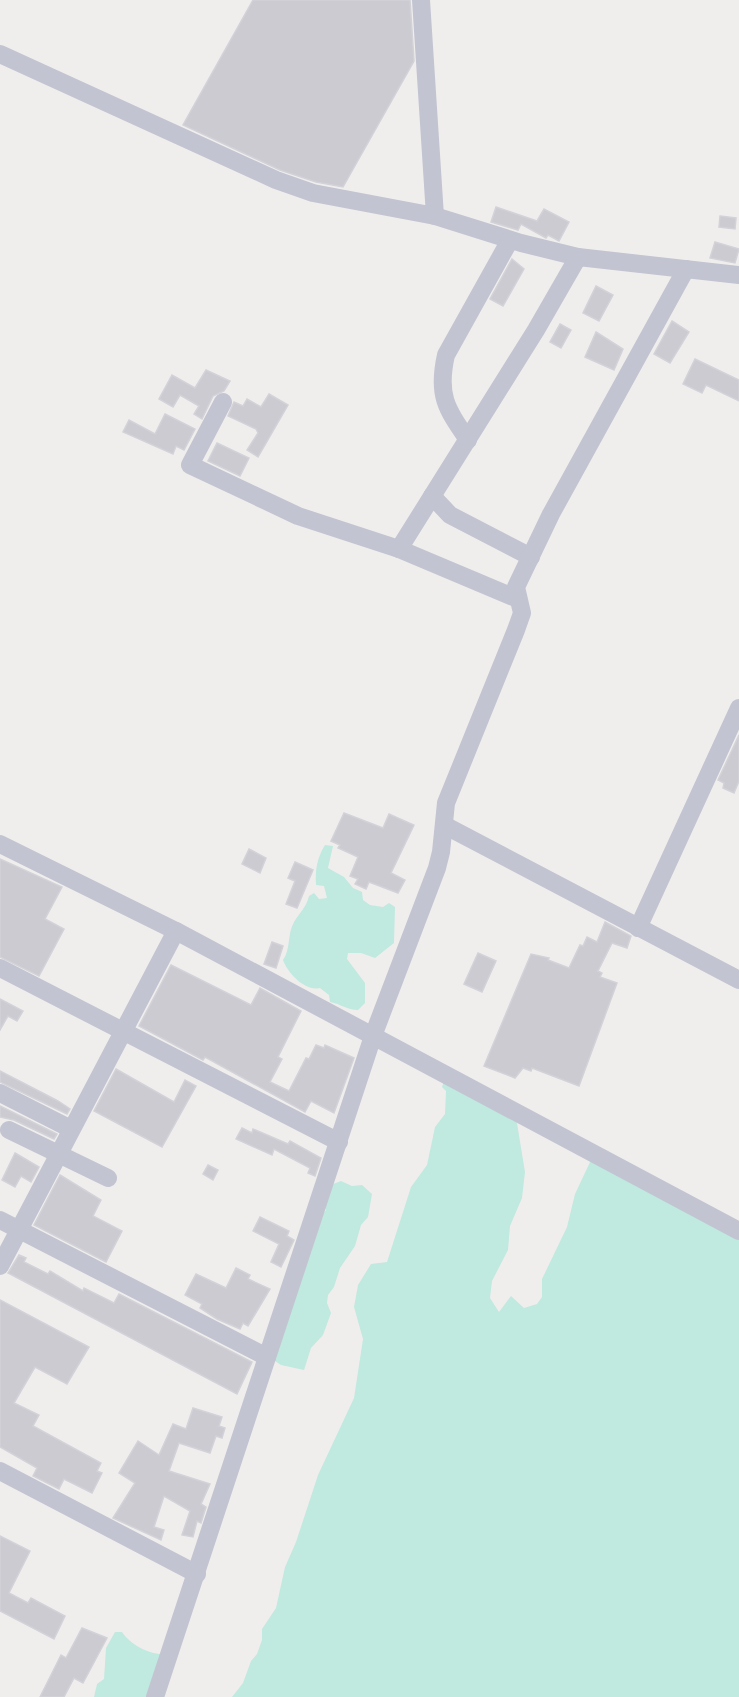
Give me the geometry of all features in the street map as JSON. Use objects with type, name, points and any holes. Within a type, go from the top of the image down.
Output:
[{"type":"street","points":[[421,0],[435,216]]},
{"type":"street","points":[[0,54],[276,180],[314,193],[435,216],[510,240],[578,257],[739,274]]},
{"type":"street","points":[[468,440],[446,409],[443,396],[443,367],[446,355],[510,240]]},
{"type":"street","points":[[399,549],[536,330],[578,257]]},
{"type":"street","points":[[155,1697],[374,1036],[436,868],[446,803],[522,613],[516,586],[551,514],[686,269]]},
{"type":"street","points":[[224,402],[190,465],[298,516],[399,549],[518,599]]},
{"type":"street","points":[[432,496],[450,515],[531,557]]},
{"type":"street","points":[[639,928],[739,708]]},
{"type":"street","points":[[444,825],[739,980]]},
{"type":"street","points":[[2,848],[176,931],[739,1231]]},
{"type":"street","points":[[0,1266],[176,931]]},
{"type":"street","points":[[0,969],[339,1142]]},
{"type":"street","points":[[0,1093],[71,1129]]},
{"type":"street","points":[[9,1130],[108,1178]]},
{"type":"street","points":[[0,1220],[267,1357]]},
{"type":"street","points":[[0,1471],[197,1574]]},
{"type":"green space","points":[[325,845],[333,846],[328,868],[344,877],[353,888],[362,892],[363,900],[370,905],[383,907],[389,903],[395,907],[394,943],[375,958],[361,953],[348,953],[347,959],[365,983],[365,1003],[358,1010],[330,1002],[329,995],[320,988],[308,987],[297,980],[283,960],[290,931],[309,896],[314,893],[319,899],[327,898],[324,886],[316,885],[318,859]]},
{"type":"green space","points":[[445,1078],[516,1117],[525,1172],[522,1198],[510,1226],[508,1250],[492,1281],[490,1298],[499,1312],[511,1296],[524,1308],[537,1304],[542,1297],[542,1279],[567,1227],[575,1194],[591,1160],[600,1160],[739,1240],[739,1697],[232,1697],[243,1683],[262,1640],[262,1629],[276,1608],[285,1567],[296,1542],[318,1475],[354,1398],[363,1339],[354,1307],[358,1285],[371,1264],[387,1262],[411,1187],[427,1165],[435,1127],[445,1114],[446,1091],[442,1087]]},
{"type":"green space","points":[[341,1181],[352,1186],[362,1185],[372,1194],[368,1217],[361,1225],[355,1246],[340,1268],[334,1287],[328,1295],[327,1303],[331,1313],[323,1335],[311,1348],[304,1370],[281,1365],[272,1359],[315,1224],[326,1210],[323,1205],[328,1186]]},
{"type":"green space","points":[[115,1632],[122,1632],[134,1644],[145,1650],[162,1654],[159,1697],[94,1697],[97,1684],[104,1679],[106,1648]]},
{"type":"building","points":[[253,0],[410,0],[414,61],[343,187],[316,182],[280,170],[183,125]]},
{"type":"building","points":[[496,207],[537,221],[544,209],[569,222],[559,241],[548,235],[546,238],[521,224],[518,230],[491,222]]},
{"type":"building","points":[[720,216],[736,218],[735,229],[719,227]]},
{"type":"building","points":[[715,242],[739,249],[735,263],[710,258]]},
{"type":"building","points":[[512,259],[524,269],[503,306],[490,299]]},
{"type":"building","points":[[596,286],[613,295],[599,321],[583,313]]},
{"type":"building","points":[[672,321],[689,332],[670,363],[654,354]]},
{"type":"building","points":[[560,324],[571,330],[561,348],[550,342]]},
{"type":"building","points":[[596,332],[623,349],[614,370],[585,357]]},
{"type":"building","points":[[695,359],[739,380],[739,401],[706,385],[702,393],[683,384]]},
{"type":"building","points":[[206,370],[230,381],[224,391],[213,396],[202,419],[194,414],[199,406],[180,395],[173,407],[159,399],[172,375],[195,388]]},
{"type":"building","points":[[269,394],[288,405],[258,457],[247,450],[258,433],[256,429],[228,416],[234,402],[243,406],[247,399],[261,407]]},
{"type":"building","points":[[165,414],[195,429],[184,450],[176,446],[173,454],[123,432],[129,420],[155,434]]},
{"type":"building","points":[[217,443],[249,458],[240,476],[208,461]]},
{"type":"building","points":[[739,735],[739,781],[734,793],[723,788],[724,783],[718,780]]},
{"type":"building","points":[[344,813],[383,828],[389,814],[414,825],[391,873],[405,880],[398,893],[369,882],[366,889],[355,884],[358,879],[350,876],[358,857],[338,848],[340,845],[331,841]]},
{"type":"building","points":[[249,849],[266,858],[260,873],[242,864]]},
{"type":"building","points":[[0,859],[62,887],[45,919],[64,929],[39,976],[0,957]]},
{"type":"building","points":[[295,862],[313,870],[297,908],[286,904],[295,881],[288,878]]},
{"type":"building","points":[[605,922],[631,936],[627,948],[612,943],[598,971],[602,973],[600,977],[617,983],[579,1086],[532,1068],[531,1071],[523,1068],[515,1078],[484,1066],[531,954],[549,958],[548,960],[569,968],[580,945],[583,946],[587,937],[597,942]]},
{"type":"building","points":[[272,942],[283,946],[276,968],[264,964]]},
{"type":"building","points":[[478,953],[496,961],[482,992],[464,984]]},
{"type":"building","points":[[171,965],[251,1005],[260,988],[301,1011],[278,1057],[282,1059],[270,1082],[289,1091],[306,1058],[309,1059],[316,1045],[324,1048],[325,1045],[354,1058],[334,1113],[311,1101],[305,1112],[205,1057],[203,1060],[139,1026]]},
{"type":"building","points":[[0,999],[23,1011],[17,1021],[8,1016],[0,1030]]},
{"type":"building","points":[[116,1069],[174,1102],[185,1080],[196,1086],[162,1147],[94,1111]]},
{"type":"building","points":[[0,1071],[70,1109],[67,1114],[0,1082]]},
{"type":"building","points":[[0,1106],[57,1134],[54,1139],[14,1120],[0,1117]]},
{"type":"building","points":[[242,1128],[252,1133],[253,1129],[288,1144],[290,1141],[321,1158],[315,1176],[308,1173],[310,1168],[274,1149],[272,1155],[236,1139]]},
{"type":"building","points":[[15,1153],[39,1167],[31,1182],[21,1176],[15,1187],[2,1180]]},
{"type":"building","points":[[208,1165],[218,1170],[213,1180],[203,1174]]},
{"type":"building","points":[[60,1175],[101,1200],[93,1216],[122,1231],[106,1262],[34,1225]]},
{"type":"building","points":[[260,1217],[289,1231],[287,1236],[294,1240],[281,1267],[271,1262],[279,1244],[253,1231]]},
{"type":"building","points":[[19,1255],[26,1258],[24,1262],[48,1274],[50,1271],[83,1291],[84,1288],[114,1303],[119,1294],[252,1362],[237,1394],[8,1273]]},
{"type":"building","points":[[236,1268],[250,1275],[248,1279],[270,1289],[248,1326],[243,1323],[240,1329],[217,1319],[200,1308],[202,1304],[185,1295],[196,1274],[226,1288]]},
{"type":"building","points":[[0,1300],[89,1347],[67,1384],[35,1367],[14,1403],[39,1415],[33,1426],[101,1463],[97,1471],[102,1473],[92,1493],[64,1479],[59,1489],[33,1476],[37,1468],[0,1447]]},
{"type":"building","points":[[193,1408],[222,1417],[219,1426],[225,1428],[222,1438],[216,1436],[210,1453],[179,1443],[169,1471],[210,1484],[201,1504],[206,1507],[201,1523],[197,1521],[193,1537],[182,1535],[190,1511],[164,1496],[154,1527],[164,1530],[161,1540],[113,1518],[135,1483],[119,1473],[138,1441],[159,1455],[173,1424],[186,1429]]},
{"type":"building","points":[[0,1536],[30,1551],[9,1593],[28,1603],[31,1598],[65,1616],[54,1639],[0,1611]]},
{"type":"building","points":[[82,1628],[107,1638],[83,1683],[74,1678],[64,1697],[40,1697],[61,1655],[66,1658]]}]
